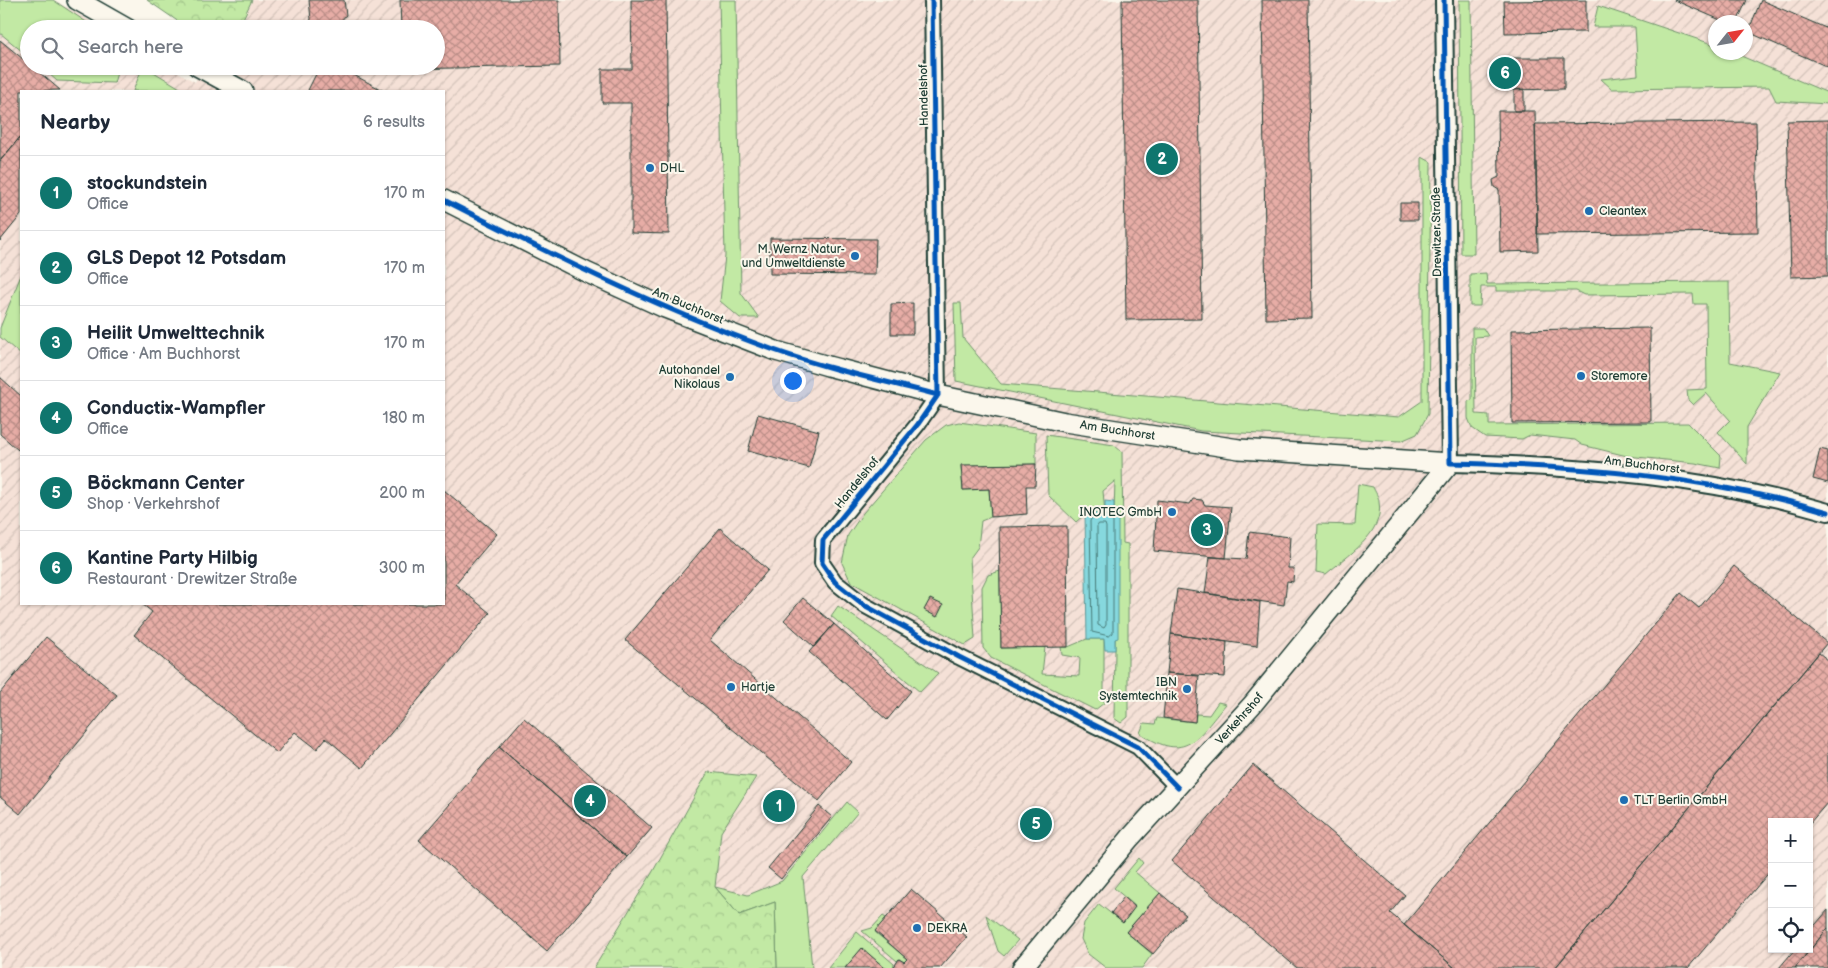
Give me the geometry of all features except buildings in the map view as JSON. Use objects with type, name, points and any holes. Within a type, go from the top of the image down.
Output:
[{"type":"main road","points":[[77,0],[112,20]]},
{"type":"main road","points":[[214,75],[241,90]]},
{"type":"main road","name":"Am Buchhorst","points":[[445,201],[588,273],[719,330],[802,359],[938,395],[1065,422],[1239,448],[1450,463]]},
{"type":"main road","name":"Verkehrshof","points":[[1022,968],[1130,838],[1178,788],[1277,675],[1450,463]]},
{"type":"street","name":"Handelshof","points":[[932,0],[938,395],[918,424],[823,540],[822,563],[836,582],[864,605],[959,658],[1138,747],[1178,788]]},
{"type":"street","name":"Drewitzer Straße","points":[[1444,0],[1450,463]]},
{"type":"street","name":"Am Buchhorst","points":[[1450,463],[1528,465],[1640,474],[1706,484],[1828,512]]},
{"type":"shaded area","points":[[0,0],[54,0],[88,20],[20,20],[20,75],[183,75],[195,82],[199,75],[445,75],[445,20],[228,20],[238,0],[1828,0],[1828,968],[0,968]]},
{"type":"green space","points":[[0,0],[53,0],[83,20],[20,20],[20,50],[0,33]]},
{"type":"green space","points":[[147,0],[252,0],[242,20],[176,20]]},
{"type":"green space","points":[[719,0],[736,0],[741,293],[759,318],[740,318],[720,301],[725,256]]},
{"type":"green space","points":[[1459,0],[1471,0],[1474,254],[1461,254]]},
{"type":"green space","points":[[1598,6],[1708,43],[1708,60],[1750,60],[1828,93],[1828,104],[1776,101],[1769,87],[1612,89],[1601,79],[1638,75],[1635,27],[1593,27]]},
{"type":"green space","points":[[50,75],[116,75],[114,83],[57,81]]},
{"type":"green space","points":[[139,75],[159,75],[183,90],[133,90]]},
{"type":"green space","points":[[1422,157],[1431,162],[1428,414],[1417,434],[1401,441],[1201,431],[956,381],[954,303],[961,303],[963,338],[1001,384],[1399,417],[1422,401]]},
{"type":"green space","points":[[1486,273],[1487,284],[1729,282],[1730,362],[1780,372],[1747,427],[1747,464],[1718,432],[1730,420],[1706,393],[1693,405],[1688,400],[1687,390],[1707,389],[1706,304],[1694,304],[1693,294],[1584,295],[1576,291],[1496,291],[1496,287],[1481,287],[1480,306],[1470,306],[1470,274]]},
{"type":"green space","points":[[20,278],[20,354],[0,337],[0,328]]},
{"type":"green space","points":[[1472,328],[1483,328],[1488,336],[1475,337],[1476,414],[1489,415],[1489,425],[1688,423],[1721,456],[1720,468],[1695,463],[1627,456],[1582,445],[1575,440],[1530,435],[1522,439],[1485,437],[1472,428],[1468,418],[1468,401],[1472,400]]},
{"type":"green space","points":[[959,422],[1036,433],[1036,464],[961,466],[963,490],[989,489],[991,517],[981,521],[978,547],[970,558],[975,639],[965,645],[851,582],[842,563],[848,535],[863,513],[926,440],[946,425]]},
{"type":"green space","points":[[1046,435],[1114,445],[1122,452],[1123,543],[1128,544],[1128,717],[1121,723],[1114,718],[1117,513],[1114,512],[1115,481],[1103,491],[1105,513],[1085,514],[1076,522],[1048,495]]},
{"type":"green space","points":[[1358,484],[1373,487],[1378,496],[1379,513],[1376,524],[1370,534],[1353,552],[1326,574],[1316,572],[1318,524],[1355,525]]},
{"type":"green space","points":[[1000,571],[1001,648],[1045,647],[1042,674],[1079,676],[1080,658],[1062,655],[1061,647],[1068,647],[1087,639],[1104,639],[1104,703],[1095,710],[991,658],[983,648],[982,587],[988,575]]},
{"type":"green space","points":[[838,606],[938,673],[920,692],[831,616]]},
{"type":"green space","points":[[1218,702],[1226,704],[1207,727],[1190,743],[1180,746],[1169,746],[1156,742],[1140,733],[1144,723],[1155,724],[1157,718],[1195,722],[1196,714],[1209,715]]},
{"type":"green space","points":[[708,772],[756,777],[721,832],[715,887],[739,915],[775,902],[777,968],[594,968],[652,873]]},
{"type":"green space","points":[[847,802],[858,812],[803,877],[812,968],[777,968],[775,902],[739,915],[715,887],[748,895],[782,881]]},
{"type":"green space","points":[[1139,858],[1143,863],[1135,872],[1160,893],[1126,932],[1152,954],[1142,968],[1106,968],[1088,954],[1081,939],[1084,923],[1099,904],[1123,923],[1135,906],[1114,888]]},
{"type":"green space","points":[[986,915],[1018,940],[1004,956],[998,951]]},
{"type":"green space","points":[[883,916],[886,918],[875,932],[907,959],[904,962],[899,959],[897,961],[862,931],[872,928]]},
{"type":"green space","points":[[857,932],[894,964],[893,968],[885,968],[862,949],[845,968],[828,968]]},
{"type":"water","points":[[1105,501],[1114,502],[1114,512],[1118,513],[1118,638],[1115,639],[1115,650],[1105,650],[1104,639],[1087,639],[1085,514],[1105,513]]},
{"type":"cycle path","points":[[932,0],[938,395],[918,424],[823,540],[822,563],[835,582],[864,605],[959,657],[1138,747],[1178,788]]},
{"type":"cycle path","points":[[1444,0],[1450,463],[1593,470],[1688,481],[1782,500],[1828,512]]},
{"type":"cycle path","points":[[445,201],[606,280],[731,334],[814,363],[938,395]]},
{"type":"place","name":"Kantine Party Hilbig","points":[[1505,73]]},
{"type":"place","name":"GLS Depot 12 Potsdam","points":[[1162,159]]},
{"type":"place","name":"DHL","points":[[650,168]]},
{"type":"place","name":"Cleantex","points":[[1589,211]]},
{"type":"place","name":"M. Wernz Natur- und Umweltdienste","points":[[855,256]]},
{"type":"place","name":"Storemore","points":[[1581,376]]},
{"type":"place","name":"Autohandel Nikolaus","points":[[730,377]]},
{"type":"place","name":"INOTEC GmbH","points":[[1172,512]]},
{"type":"place","name":"Heilit Umwelttechnik","points":[[1207,530]]},
{"type":"place","name":"Hartje","points":[[731,687]]},
{"type":"place","name":"IBN Systemtechnik","points":[[1187,689]]},
{"type":"place","name":"TLT Berlin GmbH","points":[[1624,800]]},
{"type":"place","name":"Conductix-Wampfler","points":[[590,801]]},
{"type":"place","name":"stockundstein","points":[[779,806]]},
{"type":"place","name":"Böckmann Center","points":[[1036,824]]},
{"type":"place","name":"DEKRA","points":[[917,928]]}]
